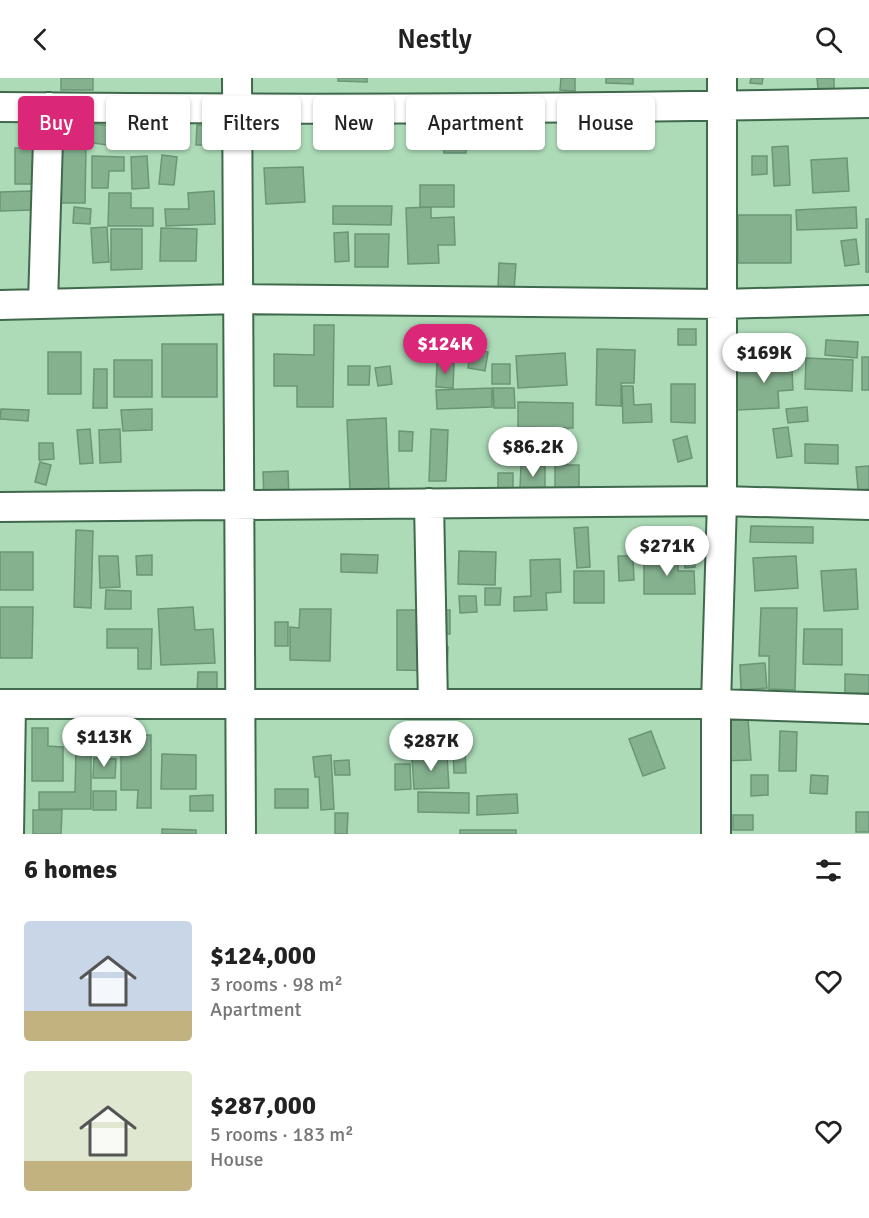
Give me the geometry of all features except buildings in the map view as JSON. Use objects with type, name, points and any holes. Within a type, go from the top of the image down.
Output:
[{"type":"street","points":[[237,78],[237,96]]},
{"type":"street","points":[[716,834],[716,704],[722,501],[722,78]]},
{"type":"street","points":[[301,109],[869,103]]},
{"type":"street","points":[[0,107],[18,107]]},
{"type":"street","points":[[94,107],[202,109]]},
{"type":"street","points":[[43,303],[48,150]]},
{"type":"street","points":[[237,150],[241,834]]},
{"type":"street","points":[[0,305],[239,299],[722,304],[869,300]]},
{"type":"street","points":[[0,507],[722,501],[869,505]]},
{"type":"street","points":[[429,503],[433,704]]},
{"type":"street","points":[[9,834],[6,704],[716,704],[869,709]]}]
